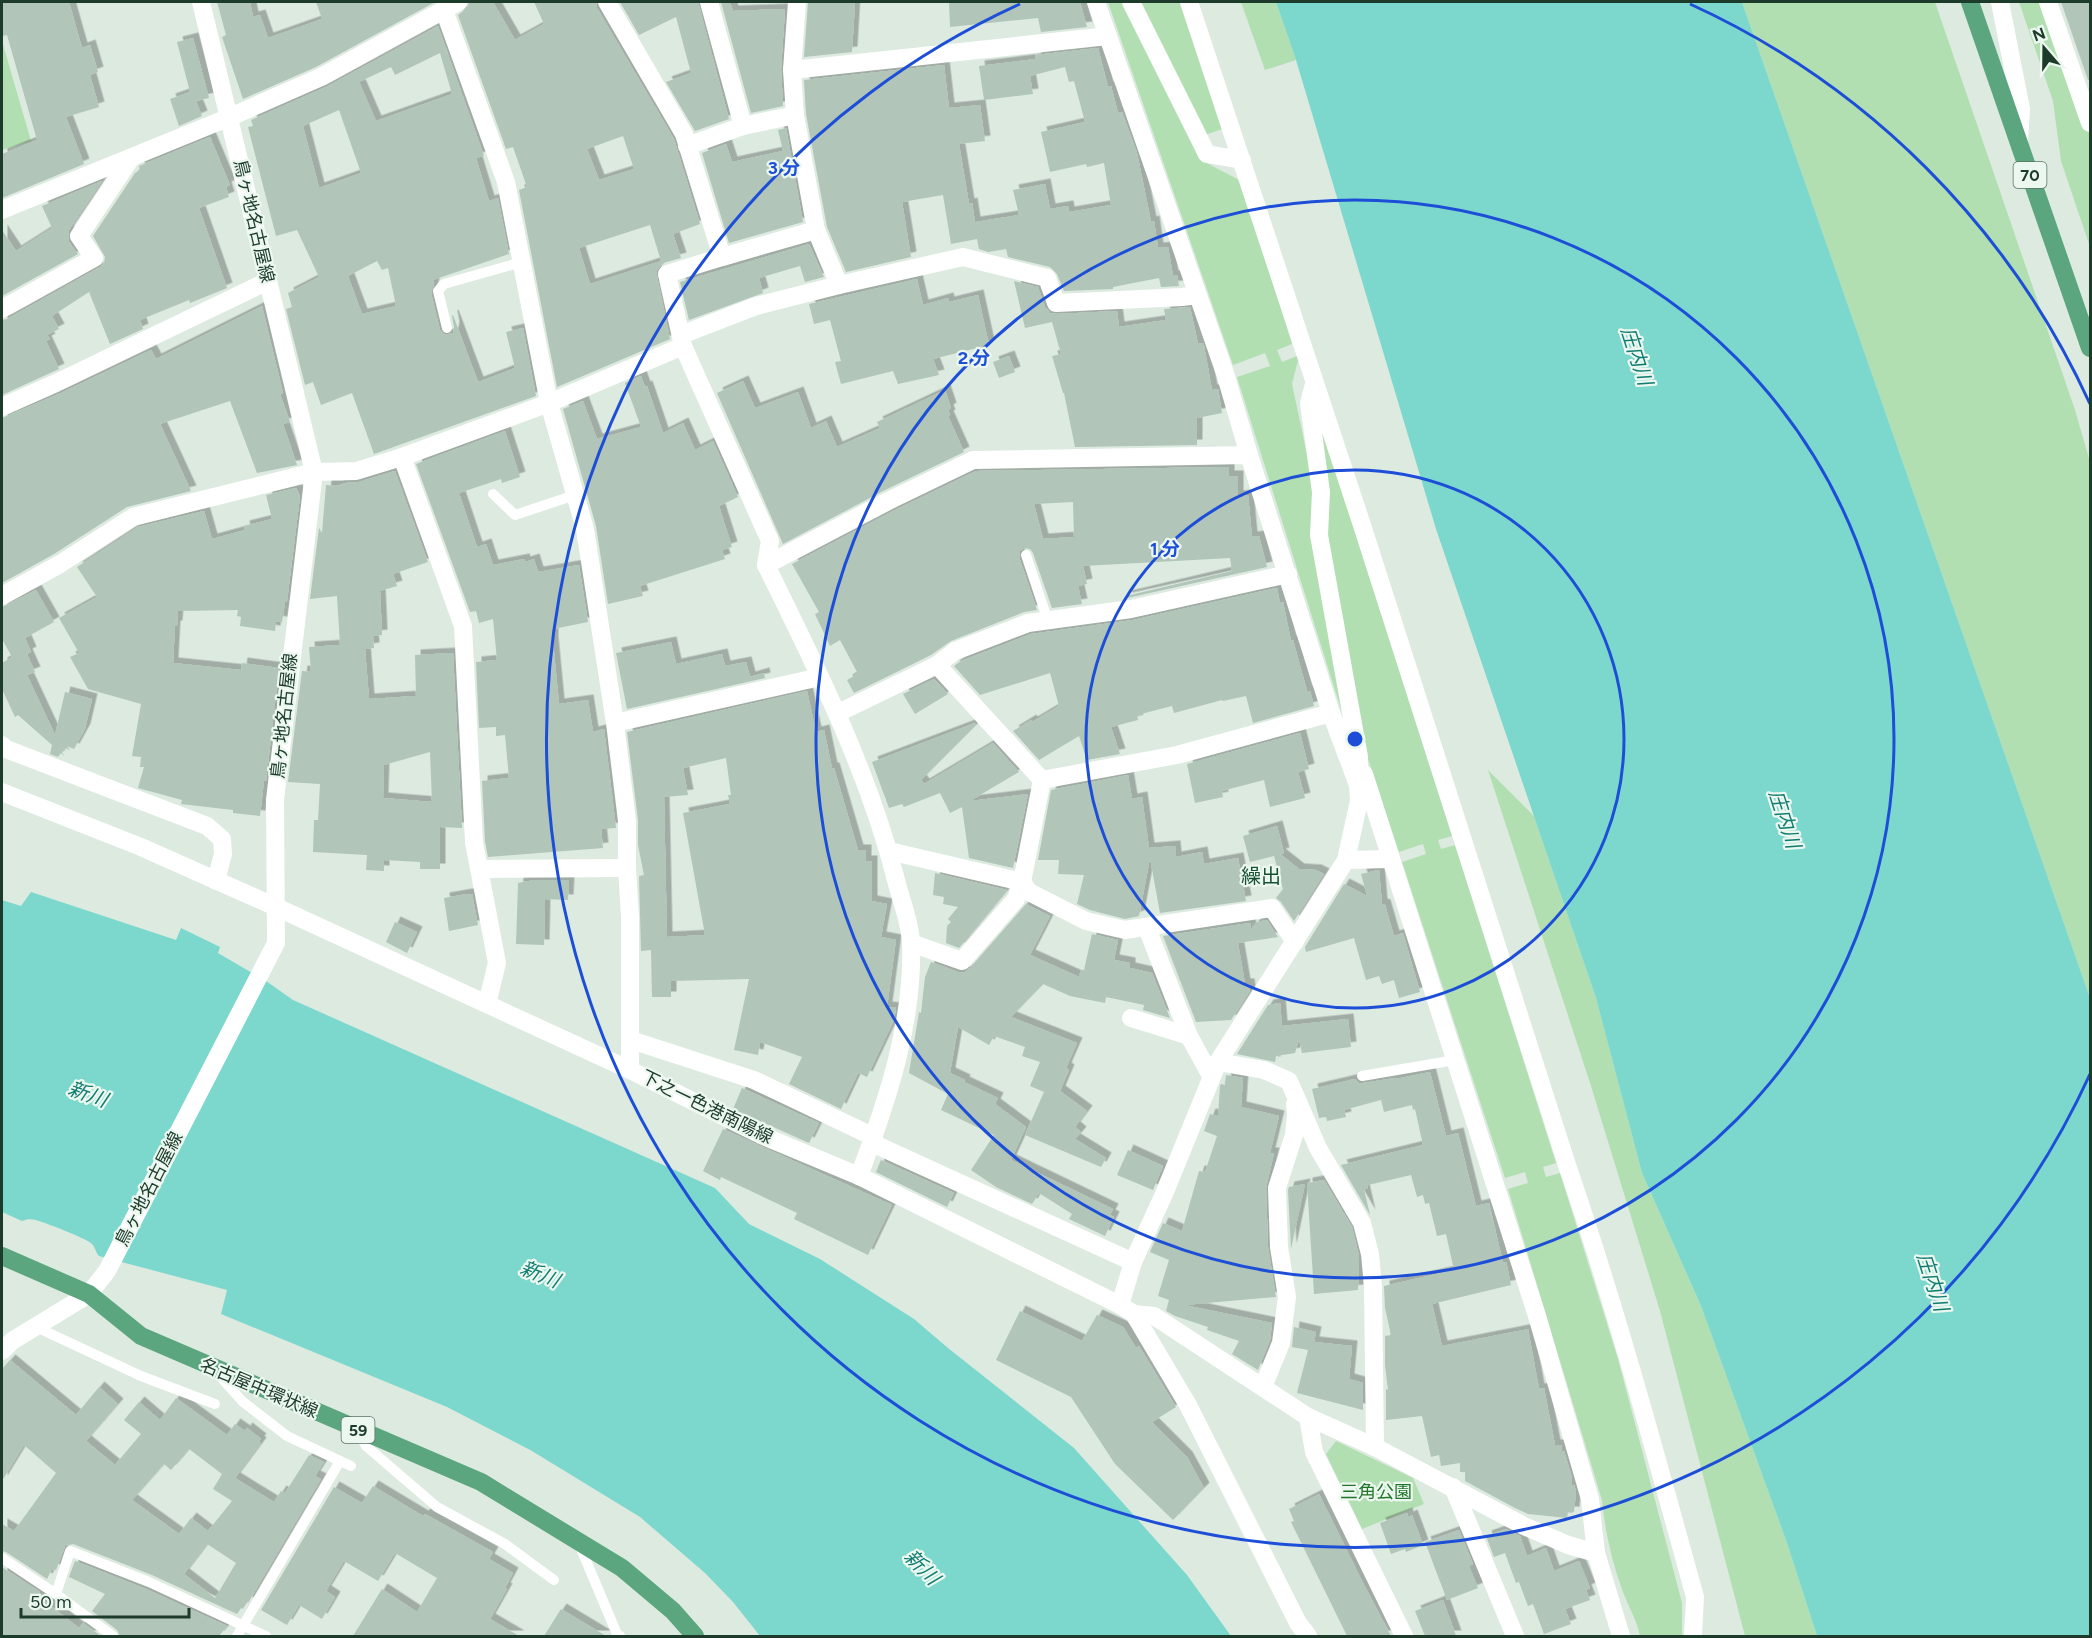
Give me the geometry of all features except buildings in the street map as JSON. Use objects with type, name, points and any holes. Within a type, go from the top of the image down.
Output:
[{"type":"main road","name":"70","points":[[1970,2],[2091,348]]},
{"type":"main road","name":"名古屋中環状線","points":[[2,1256],[89,1294],[141,1336],[481,1482],[622,1568],[674,1611],[695,1636]]},
{"type":"street","name":"鳥ヶ地名古屋線","points":[[2,1351],[12,1341],[89,1294],[107,1271],[276,943],[275,801],[314,472],[201,2]]},
{"type":"street","points":[[607,2],[684,134],[722,257]]},
{"type":"street","points":[[708,2],[743,126]]},
{"type":"street","points":[[797,2],[792,70],[795,116],[816,230],[839,285]]},
{"type":"street","points":[[1096,2],[1225,373],[1331,713],[1358,786]]},
{"type":"street","points":[[1131,2],[1208,154],[1242,160]]},
{"type":"street","points":[[1190,2],[1363,528],[1631,1365],[1695,1597],[1694,1636]]},
{"type":"street","points":[[2000,2],[2021,109],[2019,142]]},
{"type":"street","points":[[2048,2],[2091,123]]},
{"type":"street","points":[[2,210],[230,117],[321,77],[451,6],[506,182],[549,403],[585,529],[615,723],[627,822],[630,917],[630,1070]]},
{"type":"street","points":[[792,70],[1108,36]]},
{"type":"street","points":[[687,146],[743,126],[795,116]]},
{"type":"street","points":[[2,309],[94,258],[79,236],[131,158]]},
{"type":"street","points":[[816,230],[667,274],[682,341],[770,541],[766,565],[838,713],[888,851],[911,943],[910,1000],[897,1059],[873,1140],[859,1176]]},
{"type":"street","points":[[2,596],[60,564],[133,517],[314,472],[356,471],[402,457],[549,403],[756,306],[839,285],[963,257],[1047,278],[1056,303],[1197,295]]},
{"type":"street","points":[[2,407],[268,281]]},
{"type":"street","points":[[1314,382],[1309,403],[1321,492],[1319,535],[1359,757],[1537,1316],[1590,1499],[1596,1553],[1621,1636]]},
{"type":"street","points":[[766,565],[888,501],[973,460],[1249,455]]},
{"type":"street","points":[[402,457],[463,626],[474,842],[497,963],[487,1004]]},
{"type":"street","points":[[838,713],[937,665],[956,651],[1028,623],[1131,609],[1288,574]]},
{"type":"street","points":[[937,665],[1042,780]]},
{"type":"street","points":[[615,723],[820,677]]},
{"type":"street","points":[[1042,780],[1177,755],[1331,713]]},
{"type":"street","points":[[2,745],[6,749],[207,826],[222,839],[223,854],[216,880]]},
{"type":"street","points":[[1308,1636],[1298,1623],[1188,1405],[1127,1309],[1133,1262],[1164,1194],[1215,1069],[1346,860],[1359,801],[1359,757]]},
{"type":"street","points":[[911,943],[962,961],[1016,899],[1022,882],[1042,780]]},
{"type":"street","name":"下之一色港南陽線","points":[[2,792],[141,847],[276,907],[630,1070],[761,1136],[859,1176],[1127,1309],[1154,1316],[1308,1417],[1375,1447],[1524,1526],[1568,1545],[1596,1553]]},
{"type":"street","points":[[888,851],[1022,882],[1029,892],[1086,921],[1125,930],[1272,908],[1295,942]]},
{"type":"street","points":[[1346,860],[1390,859]]},
{"type":"street","points":[[479,869],[627,868]]},
{"type":"street","points":[[1147,928],[1189,1036],[1215,1069]]},
{"type":"street","points":[[1131,1018],[1189,1036]]},
{"type":"street","points":[[631,1040],[754,1080],[873,1140],[1133,1262]]},
{"type":"street","points":[[1215,1069],[1264,1070],[1289,1081],[1318,1149],[1362,1222],[1370,1254],[1373,1286],[1375,1447]]},
{"type":"street","points":[[1263,1387],[1281,1343],[1287,1297],[1279,1246],[1277,1188],[1294,1135],[1296,1114],[1293,1091]]},
{"type":"street","points":[[1308,1417],[1314,1452],[1404,1636]]},
{"type":"street","points":[[1453,1487],[1515,1636]]},
{"type":"lane","points":[[447,328],[438,291],[444,284],[522,262]]},
{"type":"lane","points":[[493,494],[515,515],[575,495]]},
{"type":"lane","points":[[1026,555],[1048,621]]},
{"type":"lane","points":[[1362,1076],[1455,1060]]},
{"type":"lane","points":[[36,1327],[141,1376],[215,1404]]},
{"type":"lane","points":[[213,1368],[242,1401],[287,1436],[351,1466]]},
{"type":"lane","points":[[356,1429],[366,1446],[437,1508],[505,1544],[554,1580]]},
{"type":"lane","points":[[240,1632],[340,1461]]},
{"type":"lane","points":[[577,1541],[617,1634],[620,1636]]},
{"type":"lane","points":[[56,1594],[70,1551],[149,1582],[240,1632],[266,1636]]},
{"type":"lane","points":[[2,1558],[113,1636]]},
{"type":"lane","points":[[1695,1597],[1703,1636]]},
{"type":"green space","points":[[1108,2],[1122,2],[1186,127],[1199,159],[1241,181],[1292,344],[1277,350],[1282,362],[1297,356],[1298,360],[1292,384],[1315,492],[1345,722],[1237,377],[1270,366],[1265,353],[1233,365]]},
{"type":"green space","points":[[1138,2],[1182,2],[1225,128],[1205,135]]},
{"type":"green space","points":[[1241,2],[1276,2],[1296,60],[1265,70]]},
{"type":"green space","points":[[1742,2],[1935,2],[2075,410],[2090,462],[2090,998]]},
{"type":"green space","points":[[2019,2],[2044,2],[2090,134],[2090,247],[2061,161],[2053,101]]},
{"type":"green space","points":[[2,41],[31,141],[2,150]]},
{"type":"green space","points":[[1318,417],[1452,836],[1438,840],[1441,849],[1455,845],[1556,1163],[1543,1167],[1546,1177],[1560,1173],[1618,1359],[1682,1603],[1682,1636],[1640,1636],[1623,1592],[1610,1547],[1602,1500],[1508,1189],[1528,1183],[1525,1172],[1505,1178],[1402,862],[1426,854],[1423,844],[1399,852],[1366,753],[1325,534]]},
{"type":"green space","points":[[1488,770],[1534,816],[1596,998],[1642,1173],[1701,1306],[1787,1543],[1817,1636],[1745,1636],[1660,1311],[1591,1086]]},
{"type":"green space","name":"三角公園","points":[[1336,1441],[1413,1478],[1424,1504],[1362,1529],[1326,1454]]},
{"type":"water","name":"庄内川","points":[[1276,2],[1742,2],[2090,998],[2090,1636],[1817,1636],[1787,1543],[1701,1306],[1642,1173],[1596,998],[1436,529],[1296,60]]},
{"type":"water","name":"新川","points":[[31,892],[176,940],[181,928],[220,947],[218,953],[293,1000],[715,1188],[749,1224],[820,1259],[914,1319],[1074,1448],[1187,1575],[1231,1636],[760,1636],[733,1602],[705,1573],[640,1517],[532,1451],[447,1407],[221,1314],[227,1290],[99,1256],[88,1241],[36,1220],[22,1221],[2,1212],[2,900],[21,906]]},
{"type":"district","name":"繰出","points":[[1261,876]]}]
